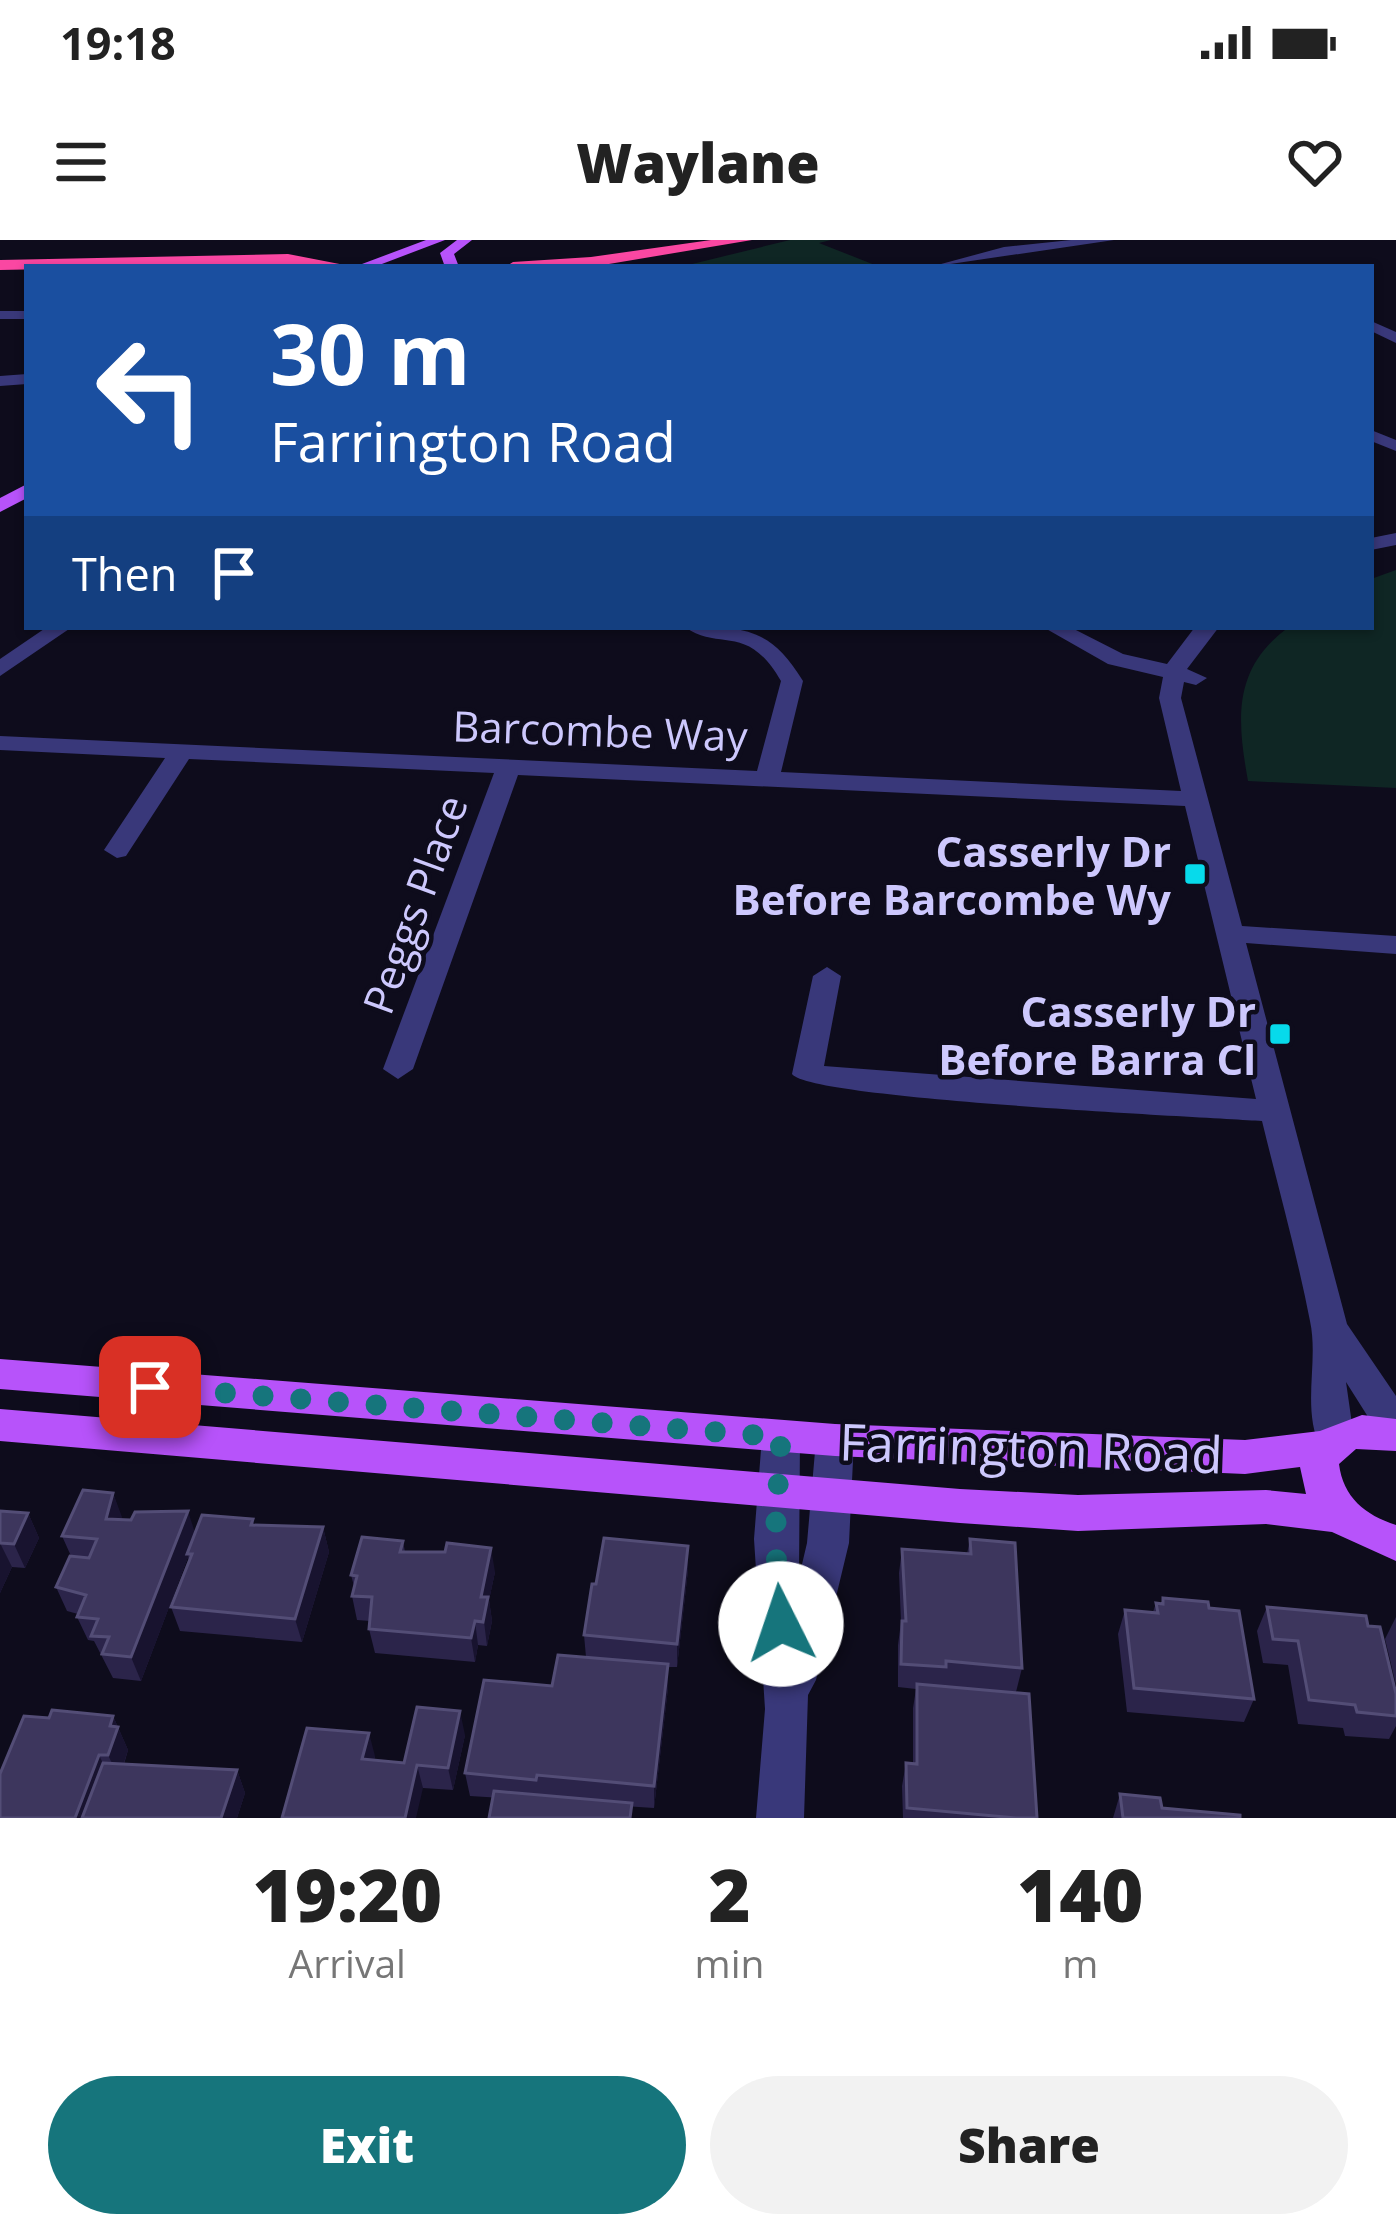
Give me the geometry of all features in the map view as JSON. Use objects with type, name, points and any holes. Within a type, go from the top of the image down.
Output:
[{"type":"highway","points":[[560,264],[744,240]]},
{"type":"highway","points":[[0,252],[153,243]]},
{"type":"highway","points":[[58,264],[288,260],[322,264]]},
{"type":"main road","points":[[371,264],[439,240]]},
{"type":"main road","points":[[451,264],[447,253],[466,240]]},
{"type":"main road","name":"Farrington Road","points":[[0,1374],[835,1440],[1245,1457],[1330,1443],[1363,1430],[1396,1432]]},
{"type":"main road","name":"Farrington Road","points":[[0,1425],[1078,1513],[1266,1507],[1340,1515]]},
{"type":"main road","points":[[1330,1443],[1318,1462],[1319,1479],[1340,1515],[1358,1529],[1396,1543]]},
{"type":"street","points":[[948,264],[1108,240]]},
{"type":"street","points":[[966,259],[980,264]]},
{"type":"street","points":[[0,669],[57,630]]},
{"type":"street","points":[[711,630],[751,638],[779,655],[792,681],[769,775]]},
{"type":"street","points":[[1059,630],[1116,659],[1187,670]]},
{"type":"street","points":[[1187,670],[1212,644],[1210,630]]},
{"type":"street","points":[[1187,670],[1193,701],[1180,723],[1330,1327],[1396,1432]]},
{"type":"street","name":"Barcombe Way","points":[[0,743],[769,775],[1198,799]]},
{"type":"street","points":[[117,850],[182,751]]},
{"type":"street","name":"Peggs Place","points":[[398,1069],[509,767]]},
{"type":"street","points":[[1232,934],[1396,945]]},
{"type":"street","points":[[827,976],[807,1074],[897,1085],[1273,1111]]},
{"type":"street","points":[[1330,1327],[1330,1443]]},
{"type":"street","points":[[781,1437],[775,1539],[787,1709],[781,1818]]},
{"type":"street","points":[[787,1709],[828,1543],[835,1440]]},
{"type":"green space","points":[[790,240],[831,240],[819,243],[872,264],[692,264]]},
{"type":"green space","points":[[1396,570],[1396,788],[1248,781],[1241,716],[1248,678],[1257,660],[1285,630],[1374,630],[1374,578]]},
{"type":"building","points":[[83,1490],[113,1493],[106,1519],[131,1520],[135,1512],[188,1511],[131,1657],[102,1654],[109,1637],[91,1636],[98,1619],[77,1617],[86,1595],[56,1587],[70,1556],[89,1558],[97,1539],[62,1536]]},
{"type":"building","points":[[0,1511],[28,1513],[14,1544],[0,1543]]},
{"type":"building","points":[[202,1515],[253,1519],[251,1525],[323,1527],[295,1619],[171,1607]]},
{"type":"building","points":[[362,1537],[403,1541],[400,1552],[445,1552],[447,1543],[491,1548],[481,1597],[488,1597],[483,1622],[475,1621],[471,1638],[369,1629],[372,1597],[352,1596],[357,1576],[351,1575]]},
{"type":"building","points":[[604,1538],[688,1546],[677,1644],[584,1635]]},
{"type":"building","points":[[970,1539],[1015,1543],[1022,1668],[946,1661],[946,1667],[901,1664],[902,1621],[906,1621],[902,1549],[971,1554]]},
{"type":"building","points":[[1163,1598],[1208,1602],[1209,1608],[1239,1611],[1254,1699],[1134,1688],[1125,1610],[1158,1613],[1156,1603],[1163,1604]]},
{"type":"building","points":[[1267,1607],[1366,1616],[1368,1626],[1380,1627],[1396,1694],[1396,1716],[1309,1700],[1298,1641],[1273,1639]]},
{"type":"building","points":[[558,1655],[668,1664],[654,1786],[465,1773],[484,1680],[552,1686]]},
{"type":"building","points":[[917,1684],[1029,1694],[1037,1818],[907,1808],[906,1763],[917,1764]]},
{"type":"building","points":[[417,1707],[460,1711],[448,1768],[417,1765],[405,1818],[282,1818],[307,1728],[369,1733],[362,1759],[404,1763]]},
{"type":"building","points":[[52,1710],[113,1716],[110,1726],[118,1727],[108,1755],[99,1755],[75,1818],[0,1818],[0,1774],[24,1716],[49,1718]]},
{"type":"building","points":[[103,1763],[237,1770],[221,1818],[82,1818]]},
{"type":"building","points":[[494,1791],[632,1803],[630,1818],[489,1818]]},
{"type":"building","points":[[1120,1794],[1160,1798],[1162,1808],[1240,1818],[1123,1818]]},
{"type":"place","name":"Casserly Dr Before Barcombe Wy","points":[[1195,874]]},
{"type":"place","name":"Casserly Dr Before Barra Cl","points":[[1280,1034]]},
{"type":"route","points":[[150,1387],[781,1437],[775,1539],[781,1624]]}]
